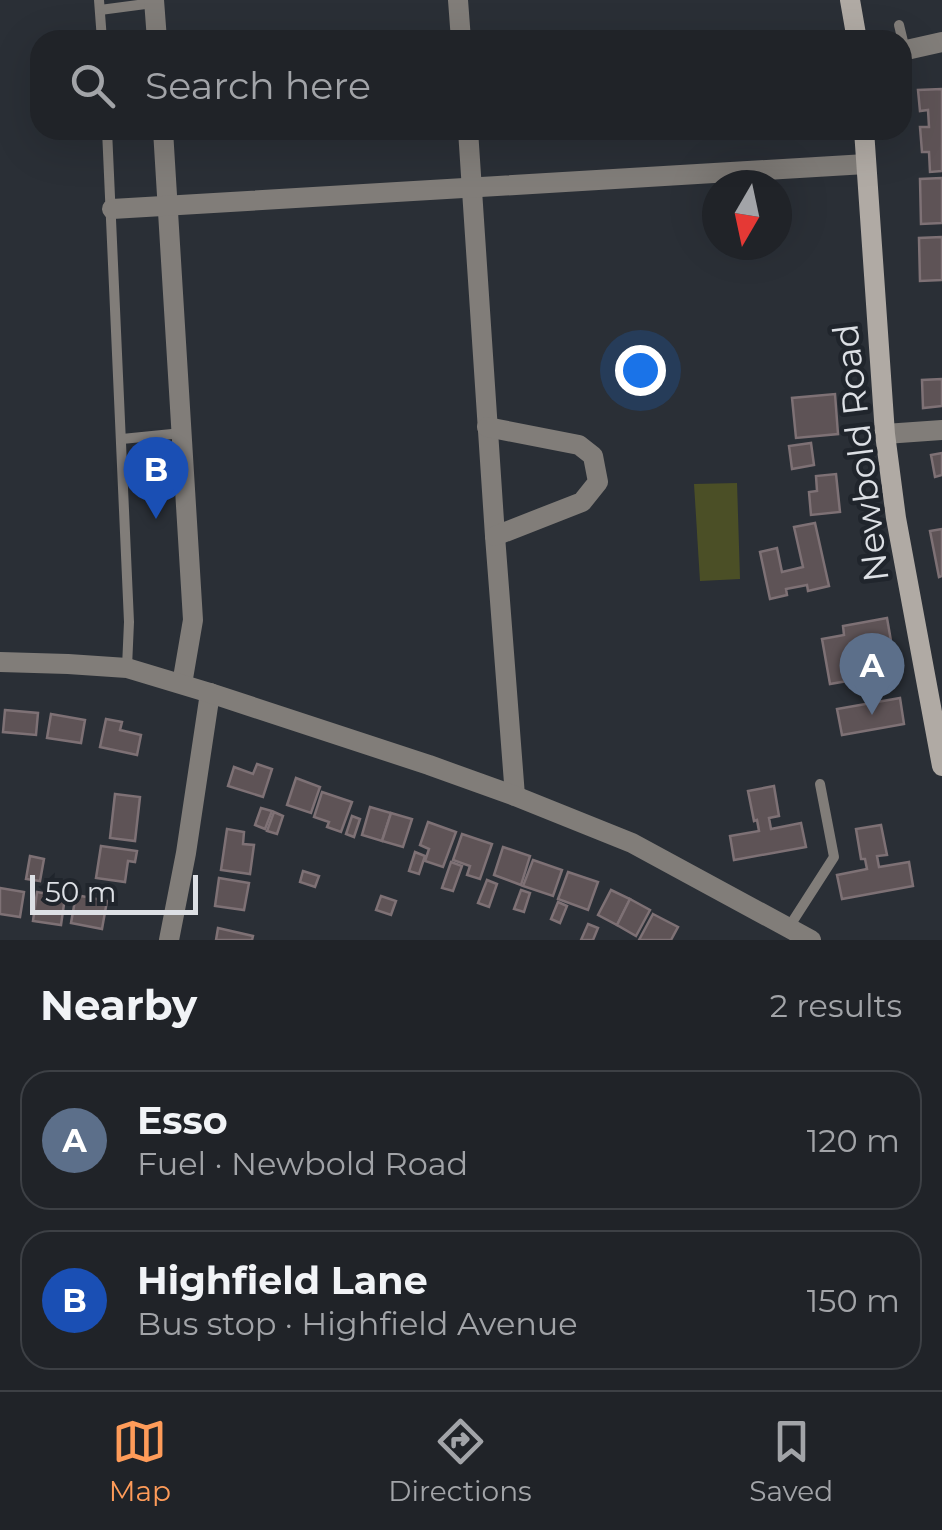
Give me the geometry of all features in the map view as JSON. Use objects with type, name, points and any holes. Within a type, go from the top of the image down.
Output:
[{"type":"main road","points":[[850,0],[855,30]]},
{"type":"main road","name":"Newbold Road","points":[[865,140],[885,434],[896,518],[942,766]]},
{"type":"street","points":[[458,0],[460,30]]},
{"type":"street","points":[[154,1],[156,30]]},
{"type":"street","points":[[912,49],[942,42]]},
{"type":"street","points":[[164,140],[193,620],[182,684]]},
{"type":"street","points":[[469,140],[516,796]]},
{"type":"street","points":[[112,208],[866,164]]},
{"type":"street","points":[[487,427],[579,445],[593,456],[598,482],[582,502],[495,536]]},
{"type":"street","points":[[885,434],[942,430]]},
{"type":"street","points":[[0,662],[127,668],[516,796],[632,844],[811,940]]},
{"type":"street","points":[[169,940],[210,693]]},
{"type":"lane","points":[[101,30],[99,5],[154,1]]},
{"type":"lane","points":[[899,25],[900,30]]},
{"type":"lane","points":[[108,140],[130,622],[127,668]]},
{"type":"lane","points":[[122,438],[183,433]]},
{"type":"lane","points":[[788,928],[834,857],[820,784]]},
{"type":"green space","points":[[737,483],[740,579],[700,581],[694,484]]},
{"type":"building","points":[[942,89],[942,171],[930,172],[929,152],[922,152],[920,127],[929,127],[928,110],[920,111],[918,90]]},
{"type":"building","points":[[942,178],[942,223],[921,224],[920,179]]},
{"type":"building","points":[[942,237],[942,280],[920,281],[919,238]]},
{"type":"building","points":[[942,379],[942,406],[923,408],[922,380]]},
{"type":"building","points":[[835,394],[838,434],[796,438],[792,398]]},
{"type":"building","points":[[811,443],[814,465],[792,469],[789,446]]},
{"type":"building","points":[[942,453],[942,475],[935,477],[931,455]]},
{"type":"building","points":[[836,474],[840,512],[811,515],[809,492],[817,491],[816,476]]},
{"type":"building","points":[[815,523],[829,586],[808,591],[807,585],[786,589],[787,595],[770,599],[760,552],[777,548],[782,572],[803,567],[794,527]]},
{"type":"building","points":[[942,529],[942,576],[939,577],[930,531]]},
{"type":"building","points":[[887,618],[895,664],[887,674],[830,684],[822,639],[844,635],[843,626]]},
{"type":"building","points":[[900,698],[904,724],[842,735],[837,709]]},
{"type":"building","points":[[5,710],[38,713],[36,735],[3,732]]},
{"type":"building","points":[[51,714],[85,720],[81,743],[47,738]]},
{"type":"building","points":[[106,719],[122,722],[120,730],[141,735],[137,755],[100,747]]},
{"type":"building","points":[[257,764],[272,769],[263,797],[228,786],[234,767],[253,774]]},
{"type":"building","points":[[296,778],[320,787],[311,813],[287,805]]},
{"type":"building","points":[[774,786],[779,816],[769,818],[771,829],[801,823],[806,847],[734,860],[730,836],[759,831],[748,791]]},
{"type":"building","points":[[322,792],[352,802],[341,832],[314,817]]},
{"type":"building","points":[[115,794],[140,797],[135,841],[110,838]]},
{"type":"building","points":[[370,807],[391,813],[382,841],[362,835]]},
{"type":"building","points":[[261,808],[272,811],[265,829],[255,825]]},
{"type":"building","points":[[274,812],[283,816],[277,834],[267,831]]},
{"type":"building","points":[[391,813],[412,819],[403,847],[382,841]]},
{"type":"building","points":[[352,816],[360,819],[354,837],[346,834]]},
{"type":"building","points":[[428,822],[456,832],[443,867],[425,861],[429,849],[420,845]]},
{"type":"building","points":[[881,825],[887,855],[877,856],[879,867],[909,862],[913,886],[842,899],[837,875],[867,869],[865,859],[861,859],[856,829]]},
{"type":"building","points":[[227,829],[244,832],[243,844],[254,845],[250,874],[221,870]]},
{"type":"building","points":[[462,834],[492,844],[480,879],[467,875],[470,866],[453,860]]},
{"type":"building","points":[[101,846],[137,851],[135,862],[128,861],[125,882],[96,878]]},
{"type":"building","points":[[503,847],[530,856],[521,885],[494,875]]},
{"type":"building","points":[[415,852],[425,856],[419,874],[409,871]]},
{"type":"building","points":[[30,856],[44,859],[40,881],[26,879]]},
{"type":"building","points":[[533,860],[562,870],[553,896],[523,886]]},
{"type":"building","points":[[451,862],[462,866],[453,891],[442,888]]},
{"type":"building","points":[[303,871],[319,876],[315,887],[300,882]]},
{"type":"building","points":[[568,872],[598,882],[588,910],[558,899]]},
{"type":"building","points":[[219,878],[249,883],[244,910],[215,906]]},
{"type":"building","points":[[487,880],[497,884],[489,907],[478,903]]},
{"type":"building","points":[[0,888],[24,892],[20,917],[0,914]]},
{"type":"building","points":[[521,890],[530,893],[524,912],[514,909]]},
{"type":"building","points":[[611,890],[630,899],[617,925],[598,915]]},
{"type":"building","points":[[37,892],[65,897],[61,925],[33,921]]},
{"type":"building","points":[[76,895],[107,901],[102,929],[71,923]]},
{"type":"building","points":[[381,896],[396,901],[391,915],[376,910]]},
{"type":"building","points":[[630,899],[650,910],[636,936],[617,925]]},
{"type":"building","points":[[558,902],[567,906],[560,923],[551,919]]},
{"type":"building","points":[[653,914],[678,927],[671,940],[639,940]]},
{"type":"building","points":[[588,924],[598,928],[593,940],[581,940]]},
{"type":"building","points":[[218,928],[253,936],[252,940],[216,940]]},
{"type":"place","name":"Highfield Lane","points":[[156,519]]},
{"type":"place","name":"Esso","points":[[872,715]]}]
